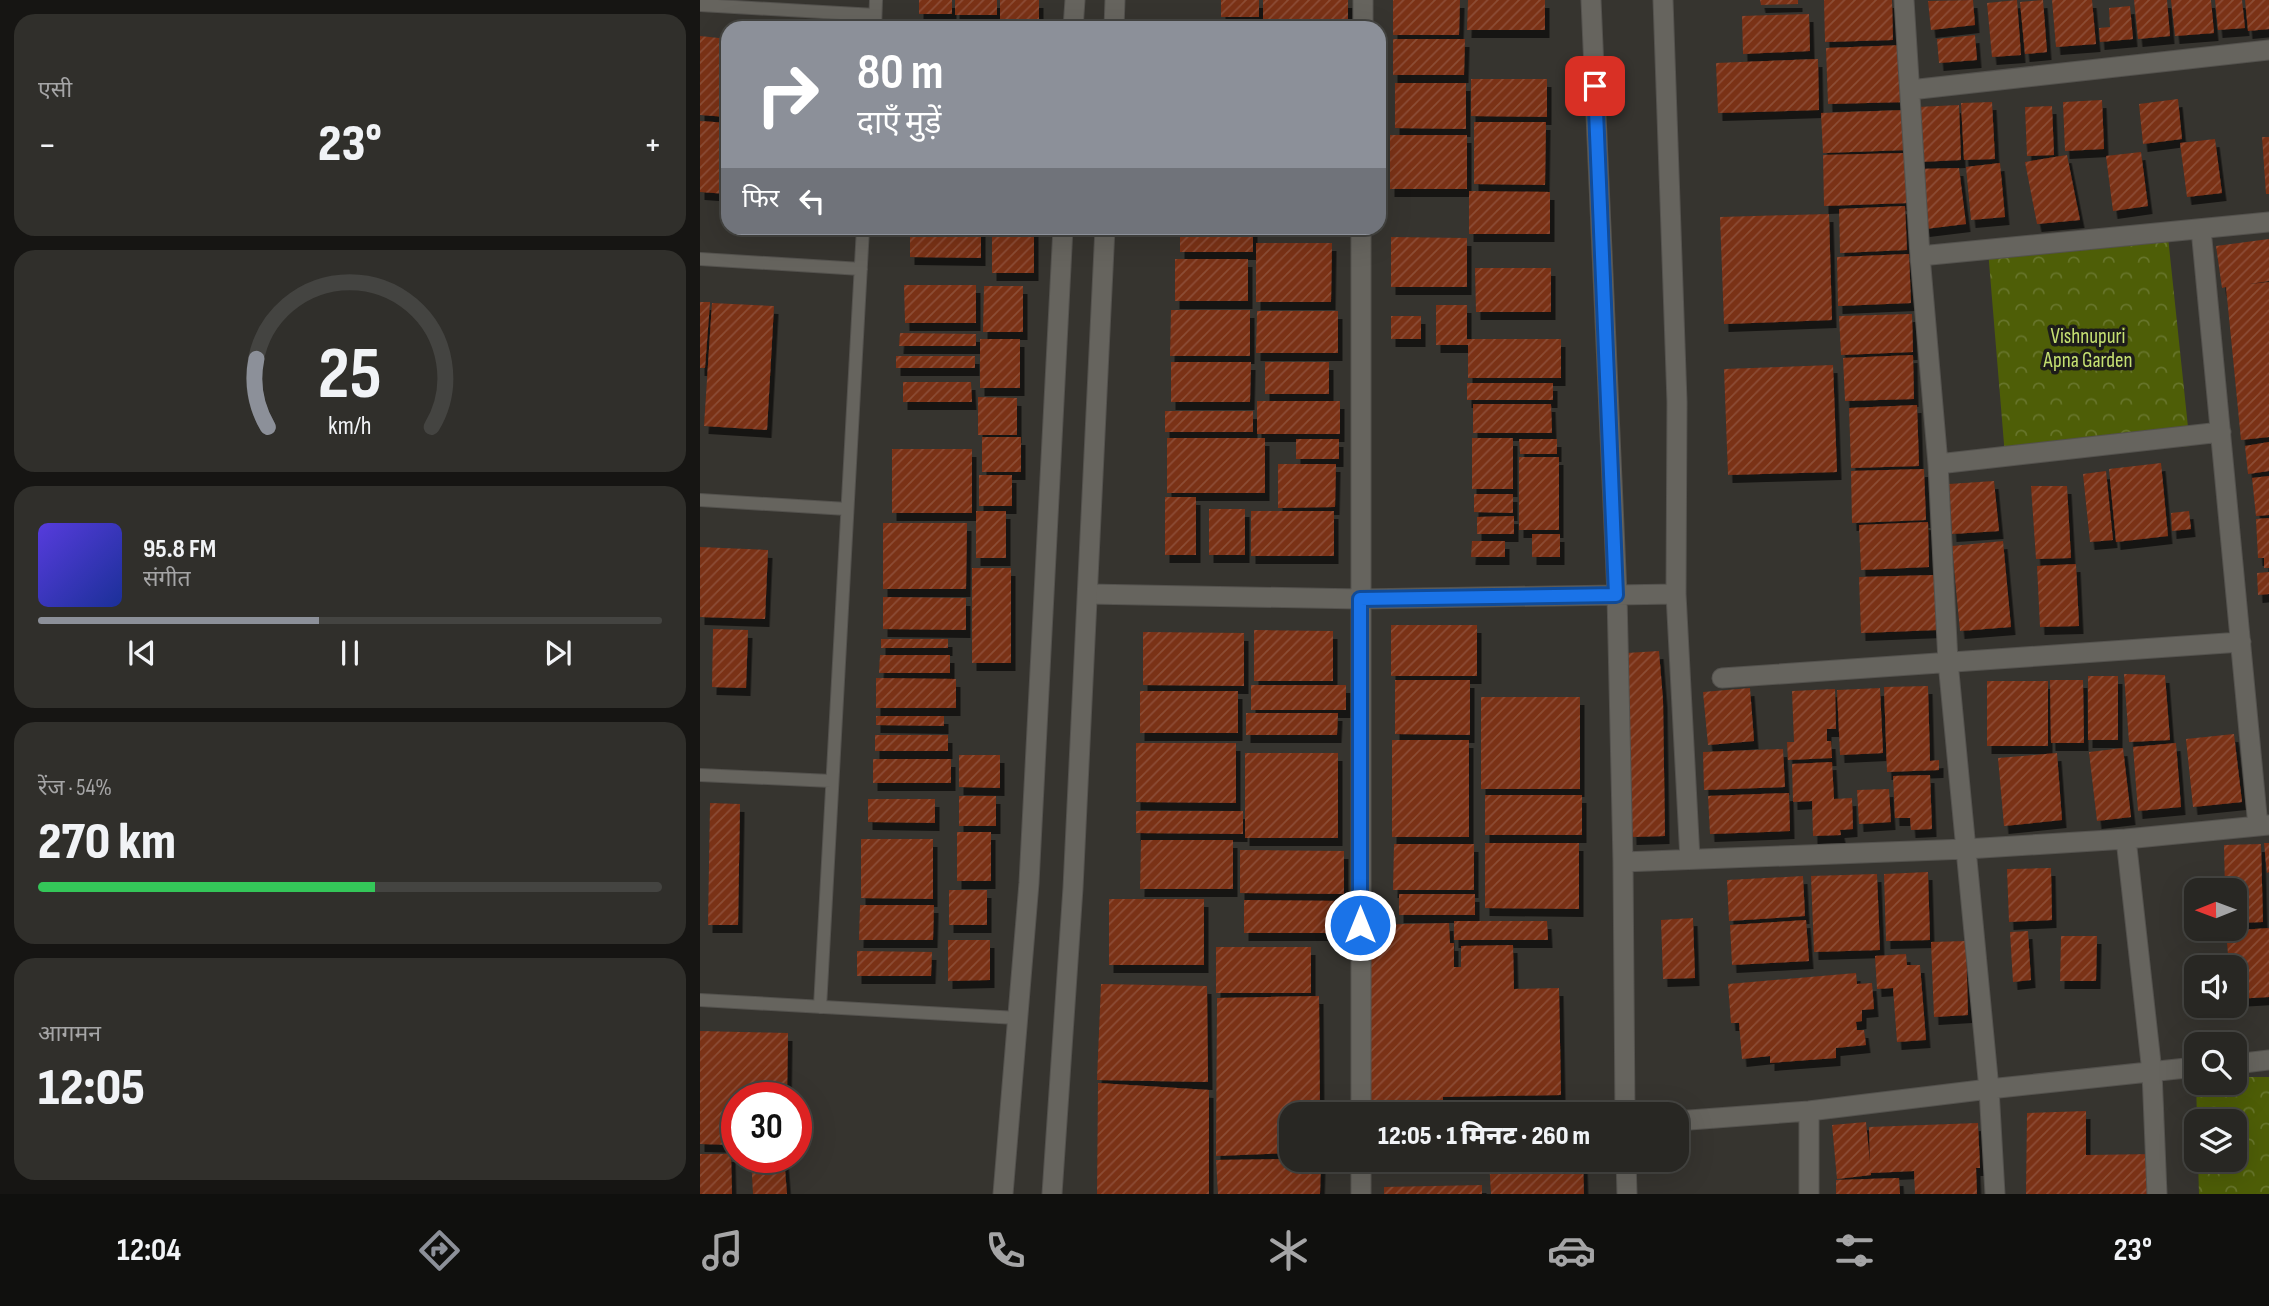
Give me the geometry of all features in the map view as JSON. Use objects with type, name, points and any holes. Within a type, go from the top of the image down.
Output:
[{"type":"street","points":[[1074,21],[1075,0]]},
{"type":"street","points":[[1114,21],[1115,0]]},
{"type":"street","points":[[1363,0],[1363,21]]},
{"type":"street","points":[[1591,0],[1616,595],[1623,862],[1625,1102]]},
{"type":"street","points":[[1663,0],[1677,402],[1676,594],[1690,859]]},
{"type":"street","points":[[1904,0],[1920,256],[1938,464],[1948,662],[1989,1089],[1995,1194]]},
{"type":"street","points":[[1910,90],[2269,50]]},
{"type":"street","points":[[1920,256],[2269,222]]},
{"type":"street","points":[[1623,862],[1966,849],[2126,839],[2264,825],[2241,642],[2201,229]]},
{"type":"street","points":[[1003,1194],[1029,883],[1063,235]]},
{"type":"street","points":[[1052,1194],[1073,888],[1105,235]]},
{"type":"street","points":[[1361,235],[1361,1102]]},
{"type":"street","points":[[1938,464],[2221,432]]},
{"type":"street","points":[[1088,594],[1360,599],[1676,594]]},
{"type":"street","points":[[1722,678],[2241,642]]},
{"type":"street","points":[[2126,839],[2152,1072],[2157,1194]]},
{"type":"street","points":[[2247,1062],[2269,1060]]},
{"type":"street","points":[[1689,1120],[1809,1111],[2184,1068]]},
{"type":"street","points":[[1809,1111],[1810,1194]]},
{"type":"street","points":[[1361,1172],[1361,1194]]},
{"type":"street","points":[[1626,1172],[1627,1194]]},
{"type":"lane","points":[[700,5],[875,21],[876,0]]},
{"type":"lane","points":[[820,1007],[863,235]]},
{"type":"lane","points":[[700,259],[861,269]]},
{"type":"lane","points":[[700,500],[847,509]]},
{"type":"lane","points":[[700,775],[831,781]]},
{"type":"lane","points":[[700,1000],[1017,1018]]},
{"type":"green space","name":"Vishnupuri Apna Garden","points":[[2168,237],[2190,446],[2005,456],[1988,250]]},
{"type":"green space","points":[[2247,1077],[2269,1077],[2269,1194],[2199,1194],[2198,1172],[2247,1172],[2247,1109],[2197,1109],[2196,1095],[2247,1095]]},
{"type":"building","points":[[919,0],[952,0],[952,14],[919,14]]},
{"type":"building","points":[[955,0],[997,0],[997,15],[955,15]]},
{"type":"building","points":[[1000,0],[1039,0],[1039,20],[1000,19]]},
{"type":"building","points":[[1221,0],[1259,0],[1259,17],[1221,17]]},
{"type":"building","points":[[1263,0],[1348,0],[1348,21],[1263,21]]},
{"type":"building","points":[[1393,0],[1460,0],[1459,35],[1393,35]]},
{"type":"building","points":[[1468,0],[1545,0],[1545,30],[1467,30]]},
{"type":"building","points":[[1760,0],[1798,0],[1798,4],[1761,5]]},
{"type":"building","points":[[1824,0],[1892,0],[1893,40],[1825,42]]},
{"type":"building","points":[[1973,0],[1975,25],[1931,30],[1928,1]]},
{"type":"building","points":[[2017,0],[2021,55],[1992,57],[1987,3]]},
{"type":"building","points":[[2043,0],[2047,52],[2025,54],[2020,2]]},
{"type":"building","points":[[2052,0],[2092,0],[2096,44],[2056,47]]},
{"type":"building","points":[[2134,0],[2167,0],[2170,36],[2138,39]]},
{"type":"building","points":[[2171,0],[2211,0],[2214,33],[2175,36]]},
{"type":"building","points":[[2215,0],[2242,0],[2245,28],[2218,30]]},
{"type":"building","points":[[2245,0],[2269,0],[2269,29],[2248,31]]},
{"type":"building","points":[[2130,6],[2133,39],[2100,42],[2099,28],[2110,27],[2109,8]]},
{"type":"building","points":[[1809,14],[1810,51],[1743,54],[1742,16]]},
{"type":"building","points":[[1975,35],[1977,60],[1939,63],[1937,39]]},
{"type":"building","points":[[700,36],[721,38],[721,116],[700,115]]},
{"type":"building","points":[[1393,39],[1465,39],[1464,75],[1393,75]]},
{"type":"building","points":[[1905,45],[1907,102],[1828,104],[1826,48]]},
{"type":"building","points":[[1818,59],[1819,110],[1718,113],[1716,63]]},
{"type":"building","points":[[1471,79],[1547,79],[1547,117],[1471,116]]},
{"type":"building","points":[[1395,83],[1466,83],[1466,129],[1395,128]]},
{"type":"building","points":[[2178,99],[2182,139],[2143,144],[2139,104]]},
{"type":"building","points":[[2102,100],[2104,149],[2065,151],[2063,102]]},
{"type":"building","points":[[1992,102],[1995,159],[1964,160],[1961,103]]},
{"type":"building","points":[[1959,105],[1961,160],[1919,162],[1917,107]]},
{"type":"building","points":[[2052,106],[2054,155],[2027,156],[2025,107]]},
{"type":"building","points":[[1906,110],[1908,150],[1823,153],[1821,113]]},
{"type":"building","points":[[700,121],[721,122],[721,194],[700,192]]},
{"type":"building","points":[[1474,122],[1546,122],[1545,185],[1474,184]]},
{"type":"building","points":[[1390,135],[1467,135],[1467,189],[1390,189]]},
{"type":"building","points":[[2262,137],[2269,137],[2269,194],[2266,194]]},
{"type":"building","points":[[2215,139],[2222,193],[2187,197],[2180,143]]},
{"type":"building","points":[[2141,152],[2148,206],[2113,211],[2106,156]]},
{"type":"building","points":[[1906,153],[1908,203],[1824,206],[1823,155]]},
{"type":"building","points":[[2067,155],[2080,220],[2037,224],[2025,162]]},
{"type":"building","points":[[2000,163],[2005,217],[1971,220],[1966,167]]},
{"type":"building","points":[[1959,168],[1966,224],[1925,229],[1919,169]]},
{"type":"building","points":[[1469,191],[1550,192],[1550,234],[1469,234]]},
{"type":"building","points":[[1905,206],[1907,250],[1840,253],[1839,209]]},
{"type":"building","points":[[1829,214],[1832,320],[1724,324],[1720,217]]},
{"type":"building","points":[[910,235],[981,235],[981,258],[910,257]]},
{"type":"building","points":[[992,235],[1034,235],[1034,273],[992,273]]},
{"type":"building","points":[[1180,235],[1253,235],[1253,252],[1180,252]]},
{"type":"building","points":[[1391,237],[1467,238],[1467,287],[1391,287]]},
{"type":"building","points":[[2269,239],[2269,281],[2250,284],[2269,282],[2269,437],[2241,440],[2226,287],[2222,288],[2216,246]]},
{"type":"building","points":[[1256,243],[1332,243],[1331,302],[1256,302]]},
{"type":"building","points":[[1909,254],[1911,303],[1838,306],[1837,257]]},
{"type":"building","points":[[1175,259],[1248,259],[1248,301],[1175,301]]},
{"type":"building","points":[[1475,268],[1551,268],[1551,312],[1476,312]]},
{"type":"building","points":[[904,285],[976,285],[976,323],[905,323]]},
{"type":"building","points":[[984,286],[1023,286],[1023,332],[983,332]]},
{"type":"building","points":[[700,302],[710,302],[705,368],[700,368]]},
{"type":"building","points":[[712,303],[774,306],[767,430],[704,426]]},
{"type":"building","points":[[1436,305],[1467,305],[1467,339],[1561,339],[1561,378],[1468,378],[1468,345],[1436,345]]},
{"type":"building","points":[[1171,310],[1250,310],[1250,356],[1170,356]]},
{"type":"building","points":[[1257,311],[1338,311],[1338,353],[1256,353]]},
{"type":"building","points":[[1912,314],[1913,352],[1841,355],[1839,316]]},
{"type":"building","points":[[1391,316],[1421,316],[1421,339],[1391,339]]},
{"type":"building","points":[[900,333],[976,334],[976,346],[899,346]]},
{"type":"building","points":[[980,339],[1020,339],[1020,388],[980,388]]},
{"type":"building","points":[[1913,355],[1914,399],[1845,401],[1843,358]]},
{"type":"building","points":[[896,356],[975,356],[975,368],[896,368]]},
{"type":"building","points":[[1171,362],[1251,362],[1250,402],[1171,402]]},
{"type":"building","points":[[1265,362],[1329,362],[1329,394],[1265,394]]},
{"type":"building","points":[[1833,365],[1837,472],[1728,475],[1724,369]]},
{"type":"building","points":[[903,382],[971,382],[972,402],[903,402]]},
{"type":"building","points":[[1467,383],[1553,383],[1553,400],[1467,400]]},
{"type":"building","points":[[978,397],[1017,398],[1017,435],[978,435]]},
{"type":"building","points":[[1257,401],[1340,401],[1340,434],[1257,434]]},
{"type":"building","points":[[1473,404],[1551,404],[1552,433],[1473,433]]},
{"type":"building","points":[[1917,405],[1919,466],[1851,468],[1849,408]]},
{"type":"building","points":[[1165,411],[1253,411],[1253,432],[1165,432]]},
{"type":"building","points":[[982,437],[1021,437],[1021,472],[982,472]]},
{"type":"building","points":[[1167,438],[1265,438],[1265,493],[1167,493]]},
{"type":"building","points":[[1472,438],[1513,438],[1513,489],[1472,489]]},
{"type":"building","points":[[1296,439],[1339,439],[1339,459],[1296,459]]},
{"type":"building","points":[[1519,439],[1557,439],[1557,454],[1520,454]]},
{"type":"building","points":[[2269,442],[2269,471],[2248,474],[2245,446]]},
{"type":"building","points":[[892,449],[972,449],[972,513],[892,513]]},
{"type":"building","points":[[1519,457],[1559,457],[1559,530],[1519,530]]},
{"type":"building","points":[[2161,463],[2168,536],[2116,542],[2109,469]]},
{"type":"building","points":[[1278,464],[1336,464],[1335,507],[1278,508]]},
{"type":"building","points":[[1924,469],[1926,520],[1852,523],[1851,471]]},
{"type":"building","points":[[2106,471],[2113,540],[2090,542],[2083,474]]},
{"type":"building","points":[[979,475],[1012,475],[1012,506],[979,506]]},
{"type":"building","points":[[2269,476],[2269,515],[2256,516],[2252,478]]},
{"type":"building","points":[[1994,481],[1999,531],[1952,534],[1949,484]]},
{"type":"building","points":[[2031,486],[2067,486],[2071,558],[2036,559]]},
{"type":"building","points":[[1474,494],[1513,494],[1513,513],[1474,512]]},
{"type":"building","points":[[1165,497],[1196,497],[1196,555],[1165,555]]},
{"type":"building","points":[[1209,509],[1245,509],[1245,555],[1209,555]]},
{"type":"building","points":[[976,511],[1006,511],[1006,558],[976,558]]},
{"type":"building","points":[[1251,511],[1334,511],[1334,556],[1251,556]]},
{"type":"building","points":[[2189,511],[2191,529],[2172,531],[2171,513]]},
{"type":"building","points":[[1514,516],[1514,534],[1477,534],[1477,517]]},
{"type":"building","points":[[2269,518],[2269,568],[2264,568],[2264,558],[2258,558],[2256,519]]},
{"type":"building","points":[[1928,522],[1929,567],[1861,570],[1859,525]]},
{"type":"building","points":[[883,523],[967,523],[966,589],[883,589]]},
{"type":"building","points":[[1532,534],[1560,534],[1560,557],[1532,557]]},
{"type":"building","points":[[1472,541],[1505,541],[1505,557],[1471,557]]},
{"type":"building","points":[[2003,541],[2011,627],[1960,631],[1952,546]]},
{"type":"building","points":[[700,547],[768,550],[765,619],[700,617]]},
{"type":"building","points":[[2076,564],[2079,626],[2040,627],[2037,566]]},
{"type":"building","points":[[972,568],[1011,568],[1011,663],[972,663]]},
{"type":"building","points":[[2269,572],[2269,594],[2258,595],[2257,573]]},
{"type":"building","points":[[1936,575],[1938,630],[1861,633],[1859,577]]},
{"type":"building","points":[[883,597],[966,598],[966,630],[883,629]]},
{"type":"building","points":[[1391,625],[1477,625],[1477,676],[1391,676]]},
{"type":"building","points":[[713,629],[748,630],[746,688],[712,687]]},
{"type":"building","points":[[1254,630],[1333,631],[1333,681],[1254,681]]},
{"type":"building","points":[[1143,632],[1244,633],[1244,686],[1143,685]]},
{"type":"building","points":[[881,639],[948,639],[948,648],[881,648]]},
{"type":"building","points":[[1659,651],[1663,700],[1665,836],[1632,837],[1626,653]]},
{"type":"building","points":[[880,655],[950,655],[950,673],[879,673]]},
{"type":"building","points":[[2124,674],[2165,675],[2170,740],[2129,742]]},
{"type":"building","points":[[2088,676],[2118,676],[2118,740],[2088,740]]},
{"type":"building","points":[[876,678],[956,679],[956,708],[876,708]]},
{"type":"building","points":[[1395,680],[1470,680],[1470,735],[1395,734]]},
{"type":"building","points":[[2050,680],[2083,680],[2084,743],[2051,743]]},
{"type":"building","points":[[1987,681],[2048,681],[2048,746],[1987,746]]},
{"type":"building","points":[[1251,685],[1346,685],[1346,710],[1251,710]]},
{"type":"building","points":[[1928,686],[1930,761],[1939,760],[1939,770],[1887,772],[1884,687]]},
{"type":"building","points":[[1750,688],[1754,741],[1708,745],[1703,692]]},
{"type":"building","points":[[1880,688],[1883,753],[1840,755],[1837,690]]},
{"type":"building","points":[[1835,689],[1836,729],[1827,729],[1832,758],[1788,760],[1787,742],[1794,742],[1792,691]]},
{"type":"building","points":[[1140,691],[1238,691],[1238,733],[1140,733]]},
{"type":"building","points":[[1481,697],[1580,697],[1580,789],[1481,789]]},
{"type":"building","points":[[1246,713],[1338,713],[1337,735],[1246,735]]},
{"type":"building","points":[[876,716],[944,716],[944,726],[876,725]]},
{"type":"building","points":[[2234,734],[2242,802],[2193,807],[2186,739]]},
{"type":"building","points":[[875,735],[948,735],[948,751],[875,751]]},
{"type":"building","points":[[1392,740],[1469,740],[1469,837],[1392,837]]},
{"type":"building","points":[[1136,743],[1236,743],[1236,803],[1136,802]]},
{"type":"building","points":[[2176,743],[2181,807],[2138,811],[2133,747]]},
{"type":"building","points":[[2123,748],[2131,817],[2097,821],[2089,752]]},
{"type":"building","points":[[1783,749],[1785,787],[1704,790],[1703,752]]},
{"type":"building","points":[[1245,753],[1338,753],[1338,838],[1245,838]]},
{"type":"building","points":[[2057,753],[2062,820],[2004,826],[1998,758]]},
{"type":"building","points":[[959,755],[1000,755],[1000,788],[959,787]]},
{"type":"building","points":[[873,759],[951,759],[951,783],[873,783]]},
{"type":"building","points":[[1832,762],[1834,799],[1852,798],[1853,829],[1840,830],[1841,835],[1813,836],[1812,801],[1793,802],[1792,764]]},
{"type":"building","points":[[1930,775],[1932,829],[1911,830],[1910,818],[1895,818],[1893,776]]},
{"type":"building","points":[[1889,789],[1891,822],[1859,824],[1857,790]]},
{"type":"building","points":[[1789,793],[1790,831],[1710,834],[1708,796]]},
{"type":"building","points":[[1485,795],[1582,795],[1582,835],[1485,835]]},
{"type":"building","points":[[959,796],[996,796],[996,826],[959,826]]},
{"type":"building","points":[[868,799],[935,799],[935,823],[868,822]]},
{"type":"building","points":[[710,803],[740,804],[738,925],[708,925]]},
{"type":"building","points":[[1136,811],[1243,811],[1243,834],[1136,833]]},
{"type":"building","points":[[957,832],[991,832],[991,881],[957,881]]},
{"type":"building","points":[[861,839],[933,839],[933,899],[861,898]]},
{"type":"building","points":[[1141,840],[1233,840],[1233,889],[1140,889]]},
{"type":"building","points":[[1485,843],[1579,843],[1579,909],[1485,908]]},
{"type":"building","points":[[2264,843],[2269,843],[2267,873]]},
{"type":"building","points":[[1394,844],[1474,844],[1474,890],[1393,890]]},
{"type":"building","points":[[2261,844],[2263,922],[2247,923],[2247,878],[2225,878],[2224,845]]},
{"type":"building","points":[[1240,850],[1344,851],[1344,894],[1240,893]]},
{"type":"building","points":[[2051,868],[2052,920],[2009,922],[2007,869]]},
{"type":"building","points":[[1928,872],[1930,940],[1886,941],[1884,874]]},
{"type":"building","points":[[1877,874],[1880,950],[1814,952],[1811,876]]},
{"type":"building","points":[[1803,876],[1805,916],[1729,921],[1727,880]]},
{"type":"building","points":[[949,890],[987,890],[987,925],[949,925]]},
{"type":"building","points":[[1399,894],[1475,894],[1475,915],[1399,915]]},
{"type":"building","points":[[1109,899],[1204,899],[1204,965],[1109,965]]},
{"type":"building","points":[[1244,900],[1344,901],[1344,933],[1244,933]]},
{"type":"building","points":[[860,905],[934,905],[933,940],[859,940]]},
{"type":"building","points":[[1693,918],[1695,978],[1663,979],[1661,920]]},
{"type":"building","points":[[1806,920],[1809,961],[1732,965],[1730,925]]},
{"type":"building","points":[[1454,921],[1547,921],[1548,940],[1454,940]]},
{"type":"building","points":[[1449,923],[1450,943],[1454,943],[1454,967],[1461,967],[1461,946],[1513,945],[1514,989],[1559,988],[1561,1095],[1443,1097],[1443,1102],[1367,1102],[1364,925]]},
{"type":"building","points":[[2269,928],[2269,997],[2247,998],[2247,955],[2228,955],[2227,942],[2247,942],[2247,930]]},
{"type":"building","points":[[2028,931],[2031,980],[2013,982],[2010,932]]},
{"type":"building","points":[[2061,936],[2097,936],[2096,981],[2060,981]]},
{"type":"building","points":[[948,940],[990,940],[990,980],[948,981]]},
{"type":"building","points":[[1966,941],[1968,1015],[1934,1017],[1931,942]]},
{"type":"building","points":[[1216,947],[1311,947],[1311,993],[1216,993]]},
{"type":"building","points":[[857,951],[932,952],[931,976],[857,976]]},
{"type":"building","points":[[1906,954],[1907,965],[1920,965],[1926,1040],[1897,1042],[1893,988],[1877,989],[1875,956]]},
{"type":"building","points":[[1856,973],[1857,984],[1872,983],[1874,1009],[1862,1010],[1862,1021],[1856,1022],[1857,1030],[1864,1030],[1866,1045],[1836,1048],[1836,1058],[1770,1063],[1770,1056],[1742,1059],[1739,1023],[1731,1023],[1728,984]]},
{"type":"building","points":[[1101,984],[1207,986],[1208,1082],[1097,1080]]},
{"type":"building","points":[[1319,996],[1320,1102],[1279,1102],[1279,1154],[1216,1156],[1217,998]]},
{"type":"building","points":[[700,1031],[788,1033],[787,1082],[721,1082],[721,1145],[700,1144]]},
{"type":"building","points":[[1098,1083],[1209,1090],[1209,1194],[1097,1194]]},
{"type":"building","points":[[2086,1111],[2086,1155],[2155,1154],[2155,1194],[2026,1194],[2027,1113]]},
{"type":"building","points":[[1866,1122],[1870,1163],[1869,1127],[1978,1123],[1980,1168],[1976,1168],[1977,1194],[1915,1194],[1914,1171],[1871,1173],[1837,1179],[1832,1125]]},
{"type":"building","points":[[700,1154],[721,1154],[721,1173],[731,1173],[732,1194],[700,1194]]},
{"type":"building","points":[[1279,1159],[1279,1172],[1321,1172],[1320,1194],[1218,1194],[1216,1160]]},
{"type":"building","points":[[1490,1172],[1583,1172],[1584,1194],[1491,1194]]},
{"type":"building","points":[[752,1173],[785,1173],[787,1194],[753,1194]]},
{"type":"building","points":[[1899,1178],[1900,1194],[1836,1194],[1836,1180]]},
{"type":"building","points":[[1482,1185],[1482,1194],[1384,1194],[1384,1187]]},
{"type":"route","points":[[1360,925],[1360,599],[1616,595],[1595,86]]}]
